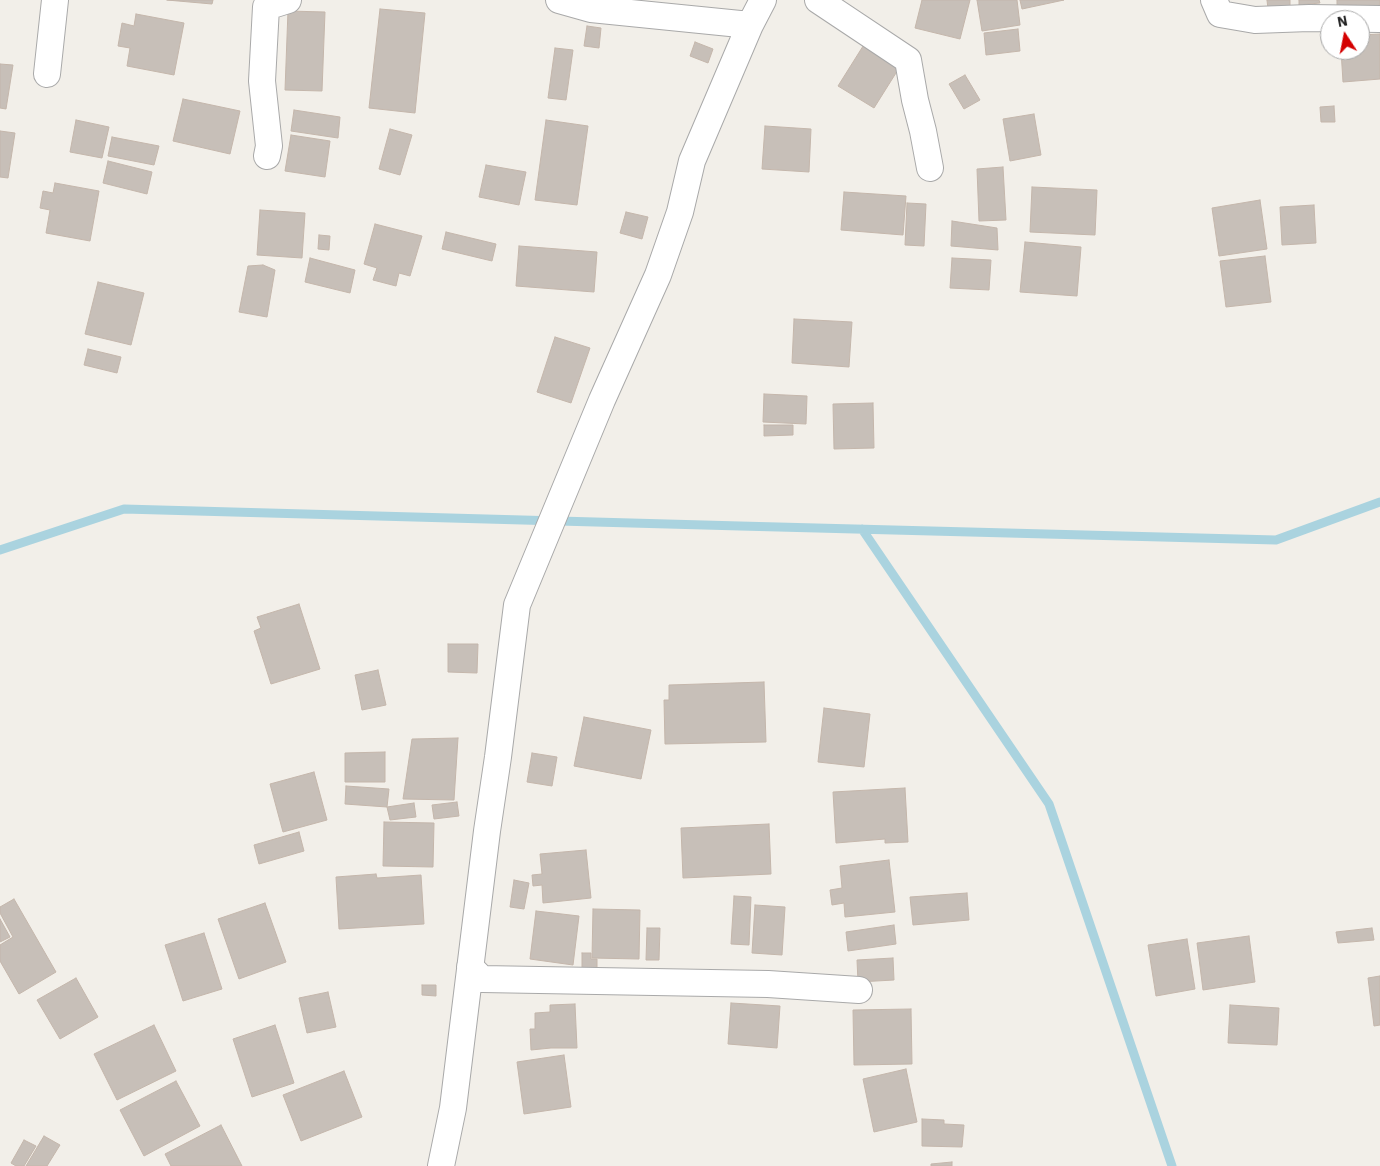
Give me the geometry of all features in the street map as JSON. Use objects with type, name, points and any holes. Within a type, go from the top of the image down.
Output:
[{"type":"street","points":[[46,74],[55,0]]},
{"type":"street","points":[[266,156],[269,146],[262,81],[266,7],[288,0]]},
{"type":"street","points":[[559,0],[750,25]]},
{"type":"street","points":[[441,1166],[453,1108],[517,605],[602,400],[658,275],[680,212],[692,161],[750,25],[763,0]]},
{"type":"street","points":[[818,0],[908,60],[930,168]]},
{"type":"street","points":[[1214,0],[1220,14],[1255,20],[1309,18],[1380,19]]},
{"type":"street","points":[[470,967],[482,979],[768,984],[860,990]]},
{"type":"building","points":[[167,0],[213,0],[212,4]]},
{"type":"building","points":[[922,0],[970,0],[960,39],[915,28]]},
{"type":"building","points":[[977,0],[1017,0],[1020,25],[982,31]]},
{"type":"building","points":[[1020,0],[1064,0],[1022,9]]},
{"type":"building","points":[[1267,0],[1290,0],[1290,8],[1268,9]]},
{"type":"building","points":[[1299,0],[1319,0],[1320,3],[1299,5]]},
{"type":"building","points":[[1337,0],[1380,0],[1380,6],[1337,5]]},
{"type":"building","points":[[380,9],[425,13],[415,113],[369,108]]},
{"type":"building","points":[[288,11],[325,12],[322,91],[285,90]]},
{"type":"building","points":[[136,14],[184,23],[174,75],[127,66],[130,48],[118,46],[122,23],[134,26]]},
{"type":"building","points":[[587,26],[601,28],[599,48],[584,46]]},
{"type":"building","points":[[1018,29],[1020,51],[986,55],[984,33]]},
{"type":"building","points":[[1370,34],[1380,34],[1380,79],[1343,82],[1342,60],[1370,60]]},
{"type":"building","points":[[695,42],[713,49],[708,63],[690,56]]},
{"type":"building","points":[[865,43],[901,65],[874,108],[838,86]]},
{"type":"building","points":[[555,48],[573,50],[566,100],[548,98]]},
{"type":"building","points":[[0,64],[13,65],[6,109],[0,108]]},
{"type":"building","points":[[965,75],[980,100],[964,109],[949,84]]},
{"type":"building","points":[[183,99],[240,111],[230,154],[173,141]]},
{"type":"building","points":[[1334,106],[1335,122],[1321,122],[1320,107]]},
{"type":"building","points":[[294,110],[340,117],[338,138],[291,131]]},
{"type":"building","points":[[1034,114],[1041,155],[1010,161],[1003,119]]},
{"type":"building","points":[[76,120],[109,127],[102,158],[70,152]]},
{"type":"building","points":[[546,120],[588,126],[577,205],[535,200]]},
{"type":"building","points":[[765,126],[811,129],[809,172],[762,169]]},
{"type":"building","points":[[390,129],[412,135],[400,175],[379,169]]},
{"type":"building","points":[[0,131],[15,133],[8,178],[0,177]]},
{"type":"building","points":[[291,135],[330,141],[325,177],[285,171]]},
{"type":"building","points":[[112,137],[159,146],[154,165],[108,156]]},
{"type":"building","points":[[108,161],[152,172],[147,194],[103,183]]},
{"type":"building","points":[[486,165],[526,172],[519,205],[479,197]]},
{"type":"building","points":[[1003,167],[1006,220],[979,221],[977,169]]},
{"type":"building","points":[[55,183],[99,191],[90,241],[46,233],[50,210],[40,208],[43,191],[53,193]]},
{"type":"building","points":[[1032,187],[1097,190],[1095,235],[1030,232]]},
{"type":"building","points":[[844,192],[906,196],[903,235],[841,230]]},
{"type":"building","points":[[1260,200],[1267,249],[1219,256],[1212,208]]},
{"type":"building","points":[[907,203],[926,204],[924,246],[905,245]]},
{"type":"building","points":[[1314,205],[1316,243],[1282,245],[1280,207]]},
{"type":"building","points":[[260,210],[305,213],[302,258],[257,255]]},
{"type":"building","points":[[626,212],[648,217],[642,239],[620,233]]},
{"type":"building","points":[[952,221],[997,228],[998,250],[951,246]]},
{"type":"building","points":[[375,224],[422,236],[410,276],[399,273],[396,286],[373,280],[377,268],[364,264]]},
{"type":"building","points":[[446,232],[496,244],[492,261],[442,249]]},
{"type":"building","points":[[319,235],[330,236],[329,250],[318,249]]},
{"type":"building","points":[[1025,242],[1081,247],[1077,296],[1020,292]]},
{"type":"building","points":[[519,246],[597,252],[594,292],[516,286]]},
{"type":"building","points":[[1265,256],[1271,302],[1226,307],[1220,261]]},
{"type":"building","points":[[310,258],[355,270],[350,293],[305,282]]},
{"type":"building","points":[[952,258],[991,260],[989,290],[950,288]]},
{"type":"building","points":[[263,265],[275,270],[267,317],[239,312],[248,266]]},
{"type":"building","points":[[98,282],[144,293],[131,345],[85,334]]},
{"type":"building","points":[[794,319],[852,322],[849,367],[792,363]]},
{"type":"building","points":[[555,337],[590,348],[571,403],[537,392]]},
{"type":"building","points":[[88,349],[121,357],[117,373],[84,365]]},
{"type":"building","points":[[764,394],[807,396],[806,424],[763,422]]},
{"type":"building","points":[[873,403],[874,448],[834,449],[833,404]]},
{"type":"building","points":[[764,425],[793,425],[793,435],[764,436]]},
{"type":"building","points":[[299,604],[320,669],[271,684],[254,631],[261,628],[257,617]]},
{"type":"building","points":[[448,644],[478,644],[477,673],[448,672]]},
{"type":"building","points":[[378,670],[386,705],[362,710],[355,675]]},
{"type":"building","points":[[764,682],[766,742],[665,744],[664,700],[669,700],[669,685]]},
{"type":"building","points":[[824,708],[870,714],[864,767],[818,762]]},
{"type":"building","points":[[584,717],[651,730],[641,779],[574,766]]},
{"type":"building","points":[[458,738],[454,800],[403,799],[412,739]]},
{"type":"building","points":[[385,752],[385,782],[345,782],[345,753]]},
{"type":"building","points":[[532,753],[557,757],[552,786],[527,782]]},
{"type":"building","points":[[314,772],[327,820],[283,832],[270,784]]},
{"type":"building","points":[[346,786],[389,789],[387,807],[345,804]]},
{"type":"building","points":[[905,788],[908,842],[885,843],[885,839],[836,843],[833,792]]},
{"type":"building","points":[[457,802],[459,816],[434,819],[432,805]]},
{"type":"building","points":[[414,803],[416,817],[390,820],[387,807]]},
{"type":"building","points":[[384,822],[434,823],[433,867],[383,866]]},
{"type":"building","points":[[769,824],[771,874],[683,878],[681,828]]},
{"type":"building","points":[[299,832],[304,851],[259,864],[254,845]]},
{"type":"building","points":[[586,850],[591,898],[543,903],[542,885],[533,886],[532,875],[542,874],[540,854]]},
{"type":"building","points":[[889,860],[895,912],[845,917],[844,903],[832,905],[830,890],[842,888],[840,866]]},
{"type":"building","points":[[376,874],[377,878],[421,875],[424,924],[339,929],[336,877]]},
{"type":"building","points":[[514,880],[529,883],[524,909],[510,907]]},
{"type":"building","points":[[967,893],[969,920],[913,925],[910,897]]},
{"type":"building","points":[[734,896],[751,897],[749,945],[731,944]]},
{"type":"building","points":[[14,899],[56,972],[19,994],[0,961],[0,945],[13,937],[0,913],[0,907]]},
{"type":"building","points":[[265,903],[286,962],[239,979],[218,919]]},
{"type":"building","points":[[755,905],[785,907],[782,955],[752,953]]},
{"type":"building","points":[[593,909],[640,910],[639,959],[592,958]]},
{"type":"building","points":[[536,911],[579,916],[573,965],[530,959]]},
{"type":"building","points":[[0,919],[10,937],[0,942]]},
{"type":"building","points":[[894,925],[896,944],[848,951],[846,932]]},
{"type":"building","points":[[647,928],[660,928],[659,960],[646,960]]},
{"type":"building","points":[[1372,928],[1374,940],[1338,943],[1336,932]]},
{"type":"building","points":[[204,933],[222,989],[183,1001],[165,945]]},
{"type":"building","points":[[1249,936],[1255,982],[1203,990],[1197,943]]},
{"type":"building","points":[[1187,939],[1195,989],[1156,996],[1148,945]]},
{"type":"building","points":[[582,953],[591,953],[591,959],[597,959],[597,971],[582,971]]},
{"type":"building","points":[[893,958],[894,980],[858,982],[857,960]]},
{"type":"building","points":[[1380,976],[1380,1025],[1374,1026],[1368,978]]},
{"type":"building","points":[[76,978],[98,1017],[60,1039],[37,1000]]},
{"type":"building","points":[[422,985],[436,985],[436,996],[422,995]]},
{"type":"building","points":[[328,992],[336,1027],[307,1033],[299,998]]},
{"type":"building","points":[[731,1003],[780,1006],[777,1048],[728,1044]]},
{"type":"building","points":[[575,1004],[577,1048],[531,1050],[530,1029],[535,1029],[535,1013],[550,1012],[550,1005]]},
{"type":"building","points":[[1230,1005],[1279,1008],[1277,1045],[1228,1043]]},
{"type":"building","points":[[911,1009],[912,1064],[854,1065],[853,1010]]},
{"type":"building","points":[[154,1025],[176,1071],[117,1100],[94,1054]]},
{"type":"building","points":[[275,1025],[294,1083],[252,1097],[233,1039]]},
{"type":"building","points":[[564,1055],[571,1107],[524,1114],[517,1062]]},
{"type":"building","points":[[906,1069],[917,1122],[874,1132],[863,1079]]},
{"type":"building","points":[[344,1071],[362,1117],[301,1141],[283,1095]]},
{"type":"building","points":[[176,1081],[200,1126],[144,1156],[120,1110]]},
{"type":"building","points":[[922,1119],[944,1120],[944,1124],[964,1125],[962,1147],[922,1146]]},
{"type":"building","points":[[221,1125],[242,1166],[171,1166],[165,1154]]},
{"type":"building","points":[[44,1136],[60,1145],[47,1166],[26,1166]]},
{"type":"building","points":[[24,1140],[36,1146],[24,1166],[16,1166],[11,1163]]},
{"type":"building","points":[[952,1162],[952,1166],[931,1166],[931,1164]]},
{"type":"waterway","points":[[0,550],[124,509],[1276,540],[1380,502]]},
{"type":"waterway","points":[[862,529],[1049,804],[1172,1166]]}]
